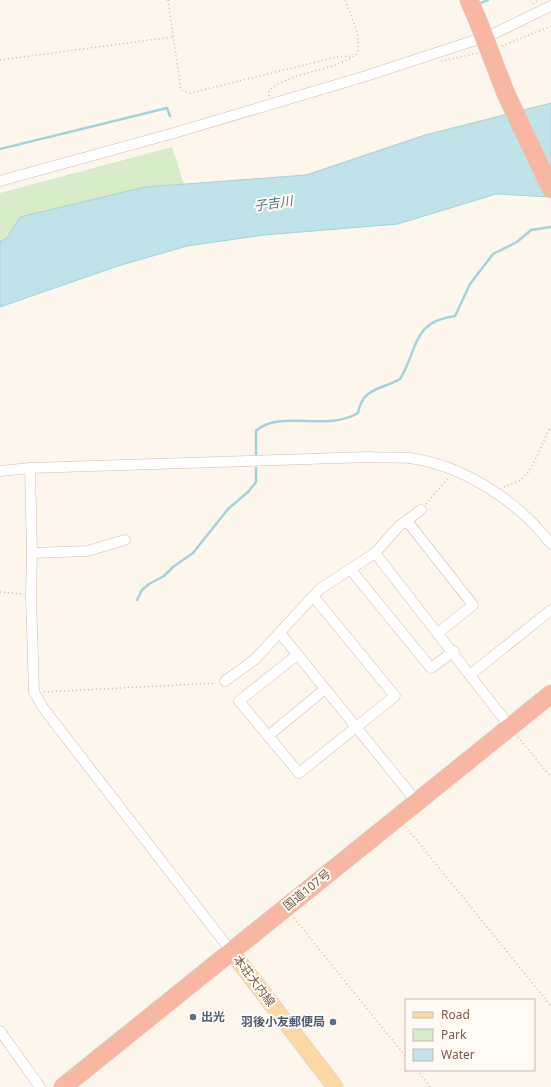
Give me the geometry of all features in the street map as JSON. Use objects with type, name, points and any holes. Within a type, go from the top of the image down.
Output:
[{"type":"highway","points":[[469,0],[506,94],[551,189]]},
{"type":"highway","name":"国道107号","points":[[63,1087],[416,801],[551,694]]},
{"type":"main road","name":"本荘大内線","points":[[231,951],[335,1087]]},
{"type":"street","points":[[0,181],[366,76],[491,36],[551,6]]},
{"type":"street","points":[[0,472],[30,468],[369,457],[410,458],[455,470],[493,491],[524,515],[551,544]]},
{"type":"street","points":[[30,468],[32,553],[31,596],[34,692],[44,709],[231,951]]},
{"type":"street","points":[[225,681],[254,660],[320,589],[375,553],[407,521],[421,510]]},
{"type":"street","points":[[407,521],[473,605],[438,632]]},
{"type":"street","points":[[32,553],[87,551],[125,540]]},
{"type":"street","points":[[375,553],[454,651],[510,727]]},
{"type":"street","points":[[351,570],[431,668],[454,651]]},
{"type":"street","points":[[297,655],[239,701],[299,773],[395,696],[313,596]]},
{"type":"street","points":[[471,674],[551,610]]},
{"type":"street","points":[[280,633],[416,801]]},
{"type":"street","points":[[268,736],[325,689]]},
{"type":"street","points":[[0,1031],[40,1087]]},
{"type":"path","points":[[168,0],[181,90],[184,92],[190,93],[337,57],[353,56]]},
{"type":"path","points":[[269,105],[269,91],[274,86],[288,80],[340,64],[358,54],[358,37],[345,0]]},
{"type":"path","points":[[0,60],[173,37]]},
{"type":"path","points":[[493,491],[520,480],[538,456],[544,437],[551,426]]},
{"type":"path","points":[[421,510],[455,470]]},
{"type":"path","points":[[0,592],[31,596]]},
{"type":"path","points":[[34,692],[214,684],[225,681]]},
{"type":"path","points":[[510,727],[551,777]]},
{"type":"path","points":[[397,817],[551,1006]]},
{"type":"path","points":[[285,907],[405,1056]]},
{"type":"path","points":[[418,1071],[430,1087]]},
{"type":"green space","points":[[172,147],[184,184],[145,187],[20,217],[6,239],[0,241],[0,193]]},
{"type":"water","name":"子吉川","points":[[551,103],[551,197],[496,194],[398,224],[264,235],[187,246],[118,266],[0,307],[0,241],[6,239],[20,217],[145,187],[306,175],[425,135]]},
{"type":"waterway","points":[[478,4],[488,0]]},
{"type":"waterway","points":[[0,149],[167,108],[170,116]]},
{"type":"waterway","points":[[256,454],[256,431],[266,425],[290,421],[332,421],[346,418],[358,413],[360,405],[368,394],[400,379],[423,330],[441,319],[455,316],[470,284],[493,254],[517,242],[531,230],[551,227]]},
{"type":"waterway","points":[[137,600],[142,590],[149,584],[164,576],[173,567],[193,553],[228,509],[248,492],[256,482],[256,468]]},
{"type":"place","name":"出光","points":[[193,1017]]},
{"type":"place","name":"羽後小友郵便局","points":[[333,1022]]}]
